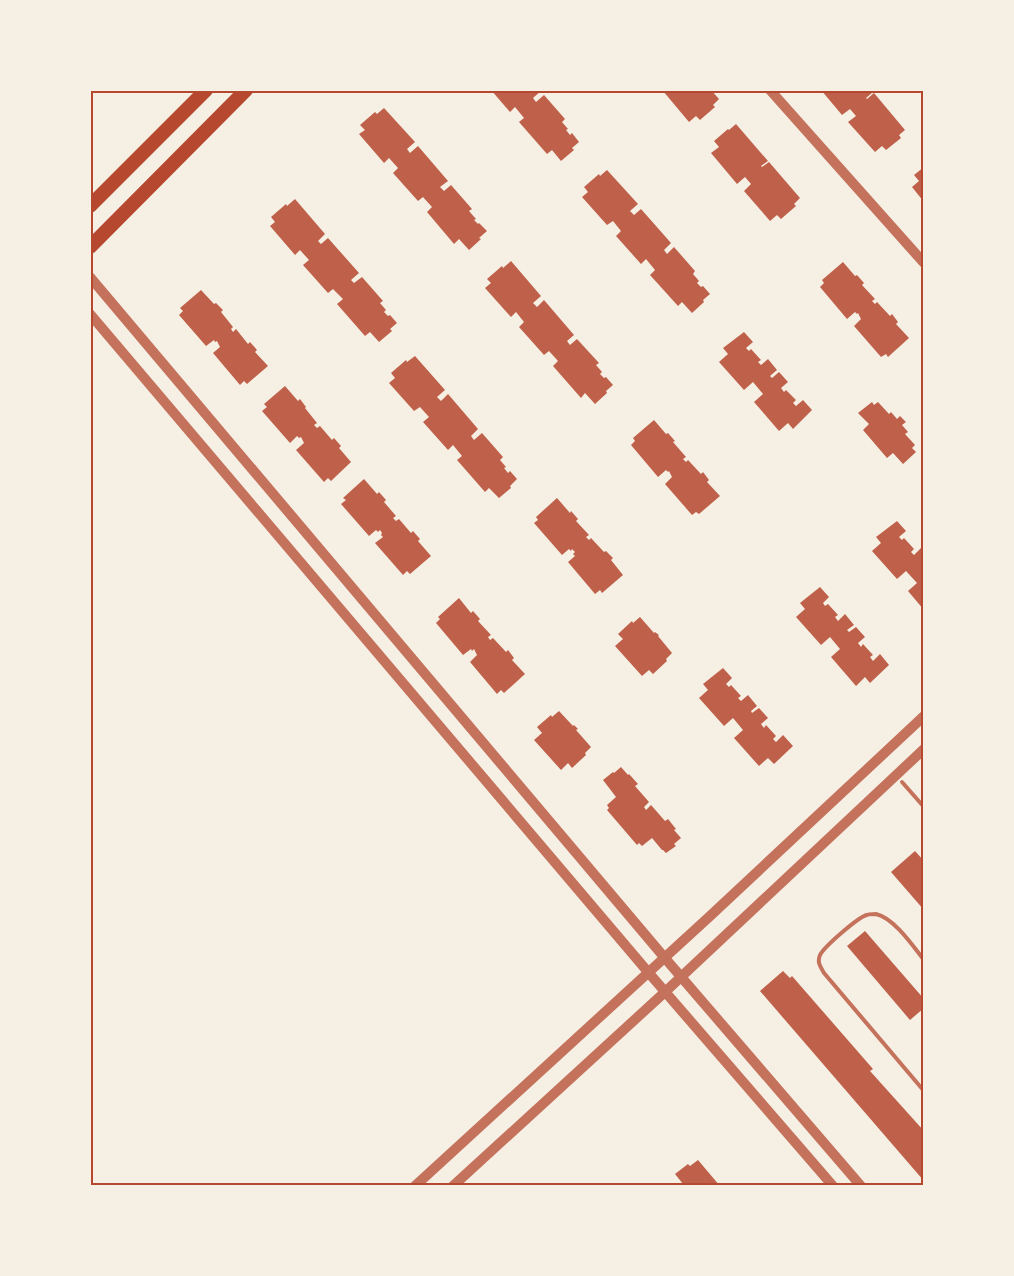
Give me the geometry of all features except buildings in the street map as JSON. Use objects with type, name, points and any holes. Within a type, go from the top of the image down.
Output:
[{"type":"highway","points":[[90,206],[207,90]]},
{"type":"highway","points":[[90,247],[246,90]]},
{"type":"street","points":[[770,90],[924,263]]},
{"type":"street","points":[[90,277],[664,957],[861,1186]]},
{"type":"street","points":[[90,314],[665,992],[833,1186]]},
{"type":"street","points":[[415,1186],[924,716]]},
{"type":"street","points":[[453,1186],[665,992],[924,749]]},
{"type":"lane","points":[[902,782],[924,807]]},
{"type":"lane","points":[[924,960],[895,926],[875,914],[867,915],[856,921],[825,949],[820,956],[819,964],[824,973],[924,1091]]}]
